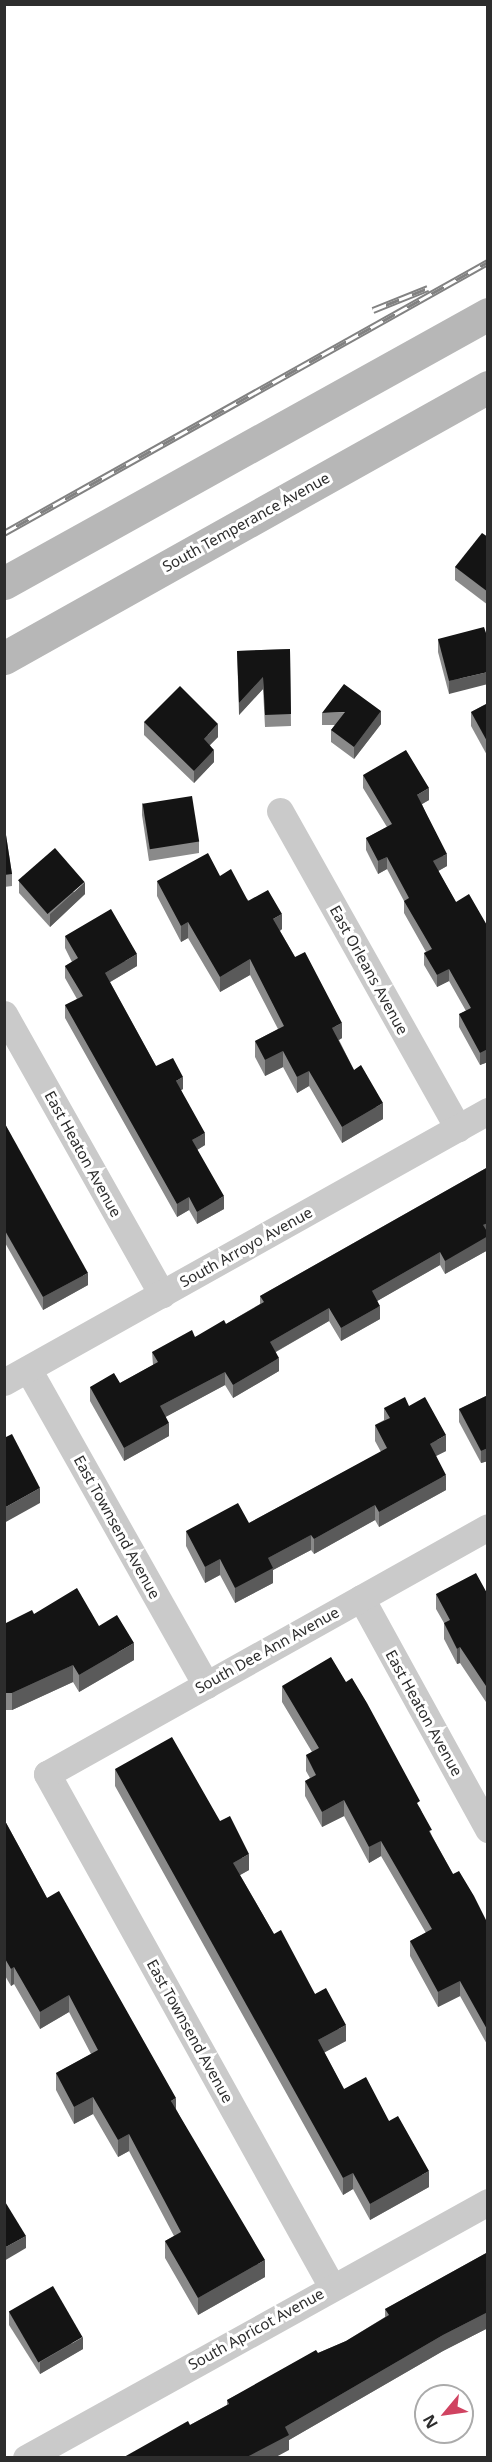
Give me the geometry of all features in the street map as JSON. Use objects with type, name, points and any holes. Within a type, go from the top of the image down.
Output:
[{"type":"main road","points":[[4,584],[488,314]]},
{"type":"main road","name":"South Temperance Avenue","points":[[4,658],[488,387]]},
{"type":"street","name":"East Orleans Avenue","points":[[280,811],[458,1128]]},
{"type":"street","name":"East Heaton Avenue","points":[[4,1014],[162,1294]]},
{"type":"street","name":"South Arroyo Avenue","points":[[4,1382],[488,1112]]},
{"type":"street","name":"East Townsend Avenue","points":[[28,1369],[206,1685]]},
{"type":"street","name":"South Dee Ann Avenue","points":[[48,1774],[488,1527]]},
{"type":"street","name":"East Heaton Avenue","points":[[361,1598],[488,1829]]},
{"type":"street","name":"East Townsend Avenue","points":[[48,1774],[332,2287]]},
{"type":"street","name":"South Apricot Avenue","points":[[26,2457],[488,2202]]},
{"type":"building","points":[[482,533],[488,537],[488,592],[455,567]]},
{"type":"building","points":[[484,627],[488,639],[488,672],[449,681],[438,639]]},
{"type":"building","points":[[290,649],[291,714],[265,715],[263,677],[239,703],[237,651]]},
{"type":"building","points":[[344,684],[381,711],[354,747],[331,730],[345,712],[322,713]]},
{"type":"building","points":[[180,686],[218,724],[204,739],[214,750],[194,771],[144,722]]},
{"type":"building","points":[[488,703],[488,743],[471,712]]},
{"type":"building","points":[[406,750],[429,788],[417,795],[447,854],[433,861],[456,902],[469,894],[488,927],[488,1049],[480,1053],[459,1014],[471,1008],[449,969],[437,975],[424,953],[432,949],[404,901],[409,898],[387,857],[378,861],[366,838],[392,824],[363,775]]},
{"type":"building","points":[[192,796],[199,841],[150,849],[143,804]]},
{"type":"building","points":[[4,822],[12,874],[4,875]]},
{"type":"building","points":[[55,848],[85,882],[48,914],[18,880]]},
{"type":"building","points":[[208,853],[220,876],[231,869],[248,901],[268,890],[282,914],[273,919],[295,957],[305,952],[342,1023],[332,1028],[354,1070],[361,1065],[383,1103],[342,1127],[309,1071],[297,1077],[283,1051],[265,1060],[255,1041],[284,1026],[250,959],[220,977],[188,922],[181,926],[157,881]]},
{"type":"building","points":[[111,909],[137,954],[105,973],[156,1066],[173,1058],[183,1077],[176,1081],[205,1133],[192,1140],[224,1196],[197,1212],[189,1197],[177,1204],[65,1005],[83,996],[65,966],[78,958],[65,936]]},
{"type":"building","points":[[4,1122],[88,1273],[43,1297],[4,1229]]},
{"type":"building","points":[[488,1167],[488,1223],[483,1225],[488,1236],[445,1261],[440,1252],[372,1291],[380,1306],[341,1328],[329,1308],[270,1342],[279,1358],[233,1385],[225,1372],[160,1406],[169,1423],[124,1448],[90,1387],[114,1373],[120,1383],[158,1362],[152,1352],[192,1330],[195,1337],[224,1320],[226,1324],[264,1302],[260,1296]]},
{"type":"building","points":[[488,1395],[488,1448],[481,1451],[459,1409]]},
{"type":"building","points":[[405,1397],[409,1406],[425,1397],[446,1435],[430,1444],[446,1475],[379,1512],[375,1505],[314,1539],[311,1535],[268,1558],[273,1568],[235,1588],[220,1559],[205,1567],[186,1531],[238,1503],[249,1523],[387,1448],[375,1425],[390,1418],[384,1408]]},
{"type":"building","points":[[12,1434],[40,1488],[4,1508],[4,1438]]},
{"type":"building","points":[[476,1573],[488,1595],[488,1689],[460,1647],[457,1649],[444,1623],[450,1620],[436,1594]]},
{"type":"building","points":[[77,1588],[99,1626],[117,1615],[134,1643],[79,1675],[73,1665],[12,1693],[4,1693],[4,1624],[32,1610],[34,1614]]},
{"type":"building","points":[[331,1657],[346,1682],[352,1678],[367,1703],[420,1801],[417,1803],[432,1830],[429,1831],[453,1874],[459,1871],[488,1924],[488,2031],[460,1981],[438,1992],[410,1941],[432,1929],[381,1841],[369,1847],[344,1800],[322,1812],[305,1781],[316,1775],[306,1755],[319,1748],[282,1686]]},
{"type":"building","points":[[172,1737],[220,1821],[230,1816],[249,1854],[233,1863],[274,1934],[281,1930],[315,1994],[326,1988],[346,2025],[318,2040],[344,2089],[366,2077],[389,2121],[398,2116],[429,2171],[370,2204],[353,2173],[343,2178],[115,1769]]},
{"type":"building","points":[[4,1819],[47,1898],[59,1891],[176,2098],[171,2101],[265,2260],[198,2298],[165,2241],[181,2232],[129,2134],[118,2140],[93,2097],[74,2107],[56,2073],[98,2050],[69,1995],[40,2012],[14,1967],[11,1969],[4,1957]]},
{"type":"building","points":[[4,2200],[26,2236],[4,2248]]},
{"type":"building","points":[[488,2252],[488,2312],[443,2335],[285,2427],[289,2435],[247,2457],[124,2457],[188,2421],[190,2425],[229,2404],[227,2400],[316,2350],[318,2353],[346,2341],[389,2315],[385,2309]]},
{"type":"building","points":[[53,2286],[82,2337],[38,2363],[9,2312]]},
{"type":"railway","points":[[4,533],[488,262]]},
{"type":"railway","points":[[373,310],[428,288]]}]
